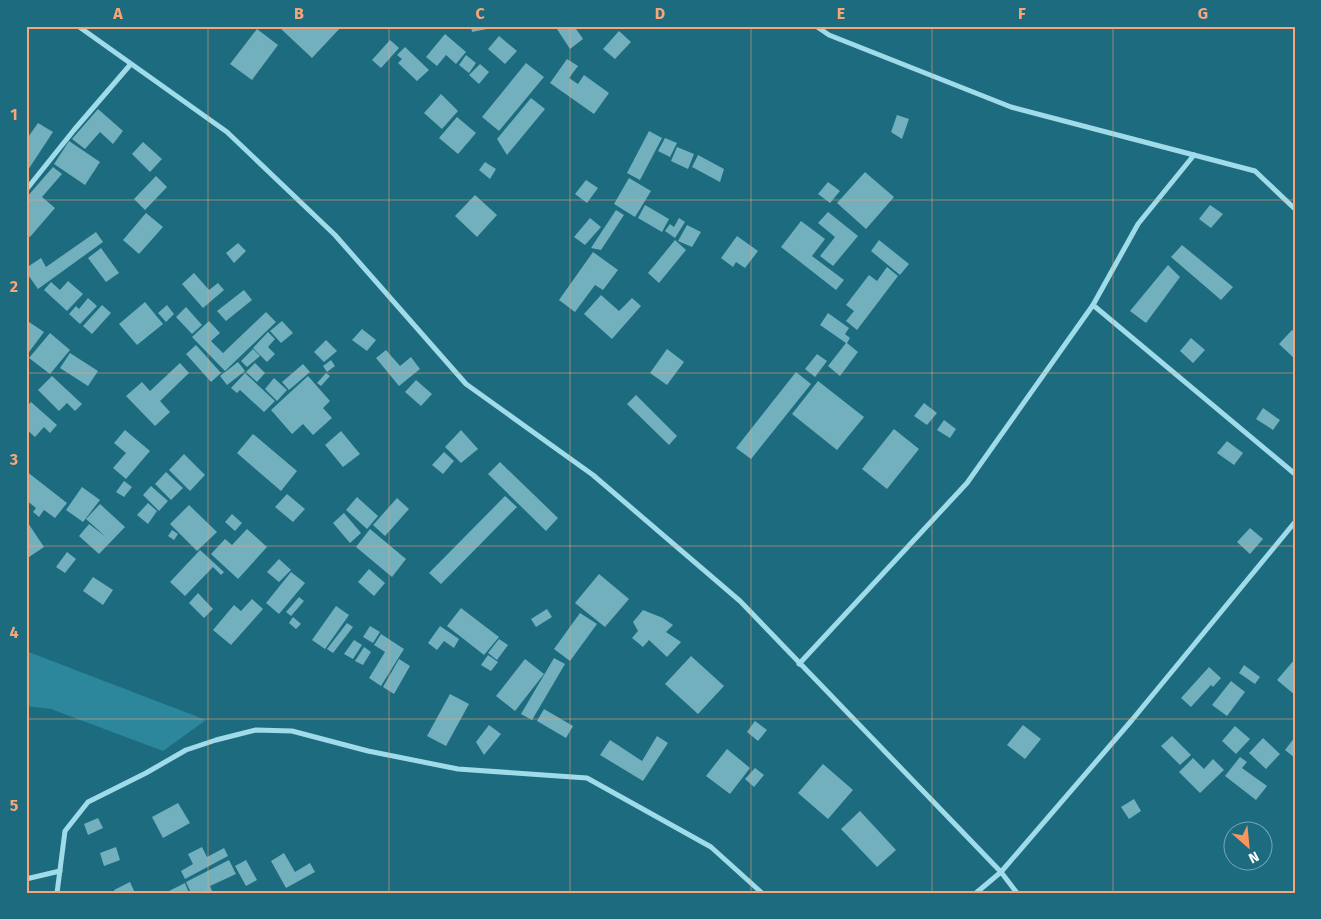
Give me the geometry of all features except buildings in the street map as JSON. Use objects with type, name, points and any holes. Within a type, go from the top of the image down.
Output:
[{"type":"street","points":[[78,26],[130,65],[227,132],[335,235],[466,384],[594,475],[740,601],[1001,872],[1017,893]]},
{"type":"street","points":[[816,26],[829,35],[1011,107],[1255,171],[1295,209]]},
{"type":"street","points":[[26,190],[130,65]]},
{"type":"street","points":[[799,664],[967,483],[1093,305],[1138,224],[1194,155]]},
{"type":"street","points":[[1093,305],[1295,474]]},
{"type":"street","points":[[976,893],[1001,872],[1132,720],[1295,522]]},
{"type":"street","points":[[57,893],[65,831],[88,802],[146,773],[186,750],[256,730],[292,731],[368,751],[458,768],[587,778],[711,847],[762,893]]},
{"type":"street","points":[[26,879],[60,871]]},
{"type":"shaded area","points":[[26,651],[206,720],[163,751],[51,709],[26,706]]}]
